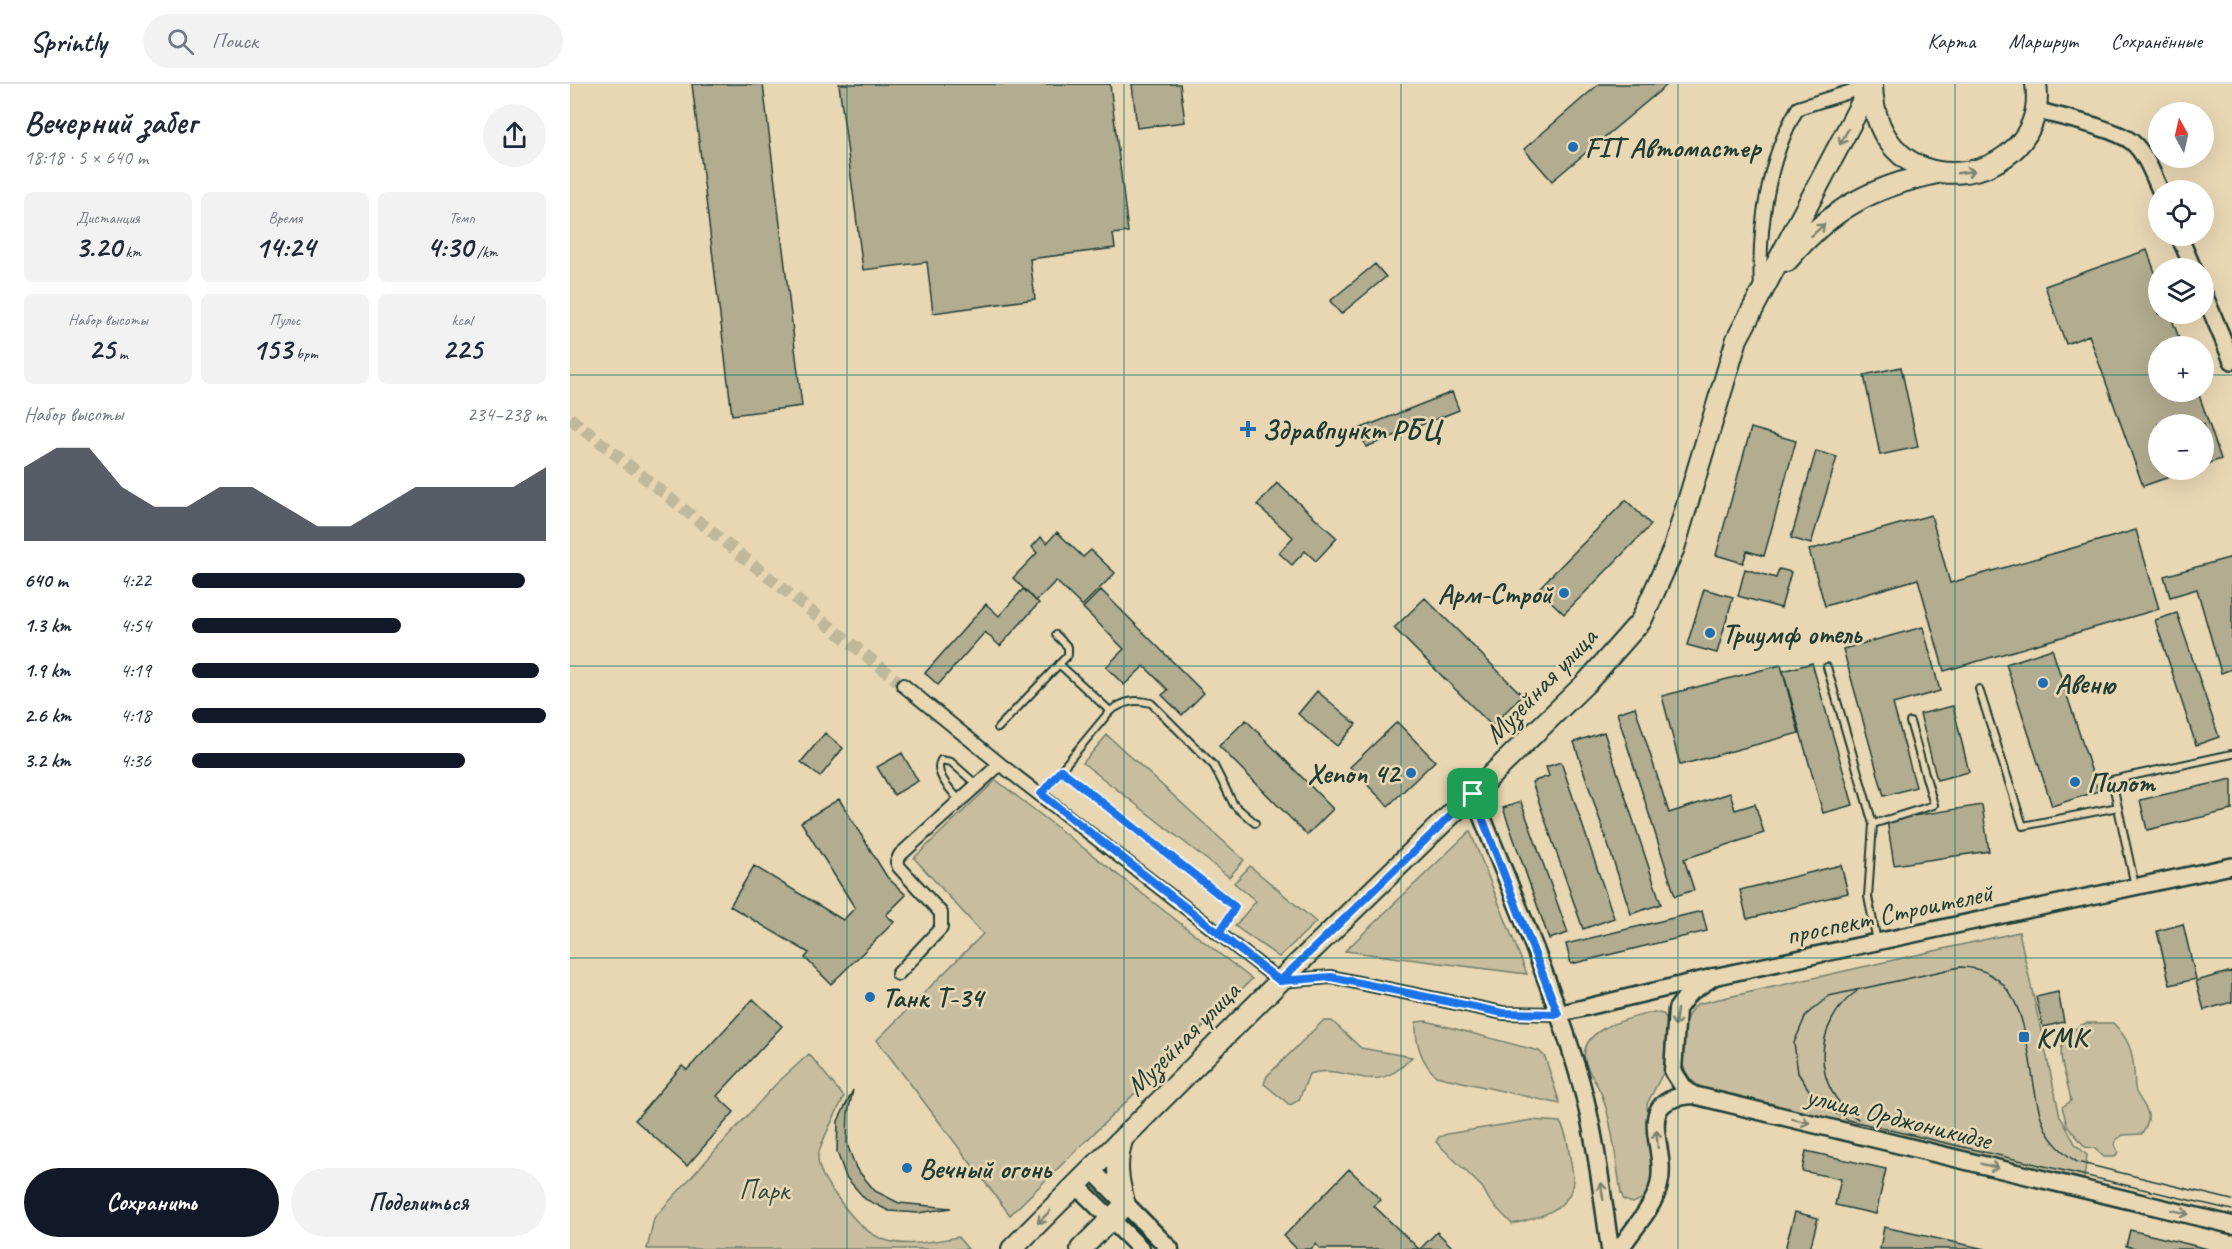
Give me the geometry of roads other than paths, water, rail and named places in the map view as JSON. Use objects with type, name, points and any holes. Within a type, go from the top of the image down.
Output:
[{"type":"main road","points":[[1871,84],[1874,114],[1888,141],[1910,161],[1937,173]]},
{"type":"main road","points":[[1763,293],[1871,84]]},
{"type":"main road","points":[[1763,293],[1796,251],[1821,227],[1859,198],[1891,184],[1937,173],[1963,174],[1988,167],[2009,153],[2020,140],[2039,92]]},
{"type":"main road","name":"Музейная улица","points":[[1012,1249],[1280,981],[1588,681],[1641,621],[1674,548],[1737,339],[1763,293]]},
{"type":"main road","points":[[1473,794],[1558,1014],[1582,1086],[1610,1249]]},
{"type":"main road","points":[[1693,1095],[1684,1088],[1673,1071],[1677,1009],[1689,993],[1713,977]]},
{"type":"main road","points":[[1620,1249],[1656,1195],[1660,1184],[1657,1109],[1665,1101],[1676,1096],[1693,1095]]},
{"type":"main road","name":"улица Орджоникидзе","points":[[1693,1095],[2232,1225]]},
{"type":"main road","points":[[1122,1137],[1116,1161],[1117,1179],[1125,1205]]},
{"type":"main road","points":[[1091,1169],[1170,1249]]},
{"type":"main road","points":[[1076,1185],[1141,1249]]},
{"type":"main road","points":[[1081,1249],[1125,1205]]},
{"type":"street","points":[[1763,293],[1759,250],[1765,206],[1783,141],[1798,108],[1871,84]]},
{"type":"street","points":[[2039,92],[2132,142],[2141,152],[2155,180]]},
{"type":"street","points":[[2214,318],[2232,361]]},
{"type":"street","points":[[903,685],[1000,764],[1280,981],[1331,977],[1503,1013],[1558,1014]]},
{"type":"street","points":[[898,974],[941,928],[943,921],[941,913],[899,867],[897,862],[900,855],[1000,764]]},
{"type":"street","name":"проспект Строителей","points":[[1558,1014],[1713,977],[2232,866]]},
{"type":"lane","points":[[998,729],[1070,651],[1056,635]]},
{"type":"lane","points":[[1059,664],[1110,711]]},
{"type":"lane","points":[[1827,667],[1873,824],[1868,897],[1877,942]]},
{"type":"lane","points":[[1979,689],[2023,826],[2118,807]]},
{"type":"lane","points":[[1041,794],[1110,711],[1129,701],[1151,703],[1214,766],[1234,805],[1255,823]]},
{"type":"lane","points":[[1873,824],[1934,805],[1910,722]]},
{"type":"lane","points":[[2135,886],[2112,780],[2232,754]]},
{"type":"lane","points":[[959,800],[940,775],[938,769],[941,760],[951,762],[977,784]]},
{"type":"lane","points":[[1061,770],[1235,907],[1219,934]]},
{"type":"tunnel","points":[[570,418],[903,685]]},
{"type":"tram line","points":[[2232,1200],[2077,1162],[2063,1151],[2045,1128],[2038,1106],[2024,1028],[2016,1005],[2004,985],[1986,972],[1960,967],[1829,996],[1806,1015],[1794,1043],[1798,1073],[1809,1090],[1828,1109],[1848,1120],[2232,1210]]},
{"type":"tram line","points":[[1857,991],[1842,1004],[1832,1020],[1825,1037],[1823,1055],[1825,1073],[1831,1091],[1842,1106],[1858,1119]]},
{"type":"place","name":"FIT Автомастер","points":[[1573,147]]},
{"type":"place","name":"Здравпункт РБЦ","points":[[1248,429]]},
{"type":"place","name":"Арм-Строй","points":[[1564,593]]},
{"type":"place","name":"Триумф отель","points":[[1710,633]]},
{"type":"place","name":"Авеню","points":[[2043,683]]},
{"type":"place","name":"Xenon 42","points":[[1411,773]]},
{"type":"place","name":"Пилот","points":[[2075,782]]},
{"type":"place","name":"Танк Т-34","points":[[870,997]]},
{"type":"place","name":"КМК","points":[[2024,1037]]},
{"type":"place","name":"Вечный огонь","points":[[907,1168]]},
{"type":"park label","name":"Парк","points":[[764,1189]]}]
